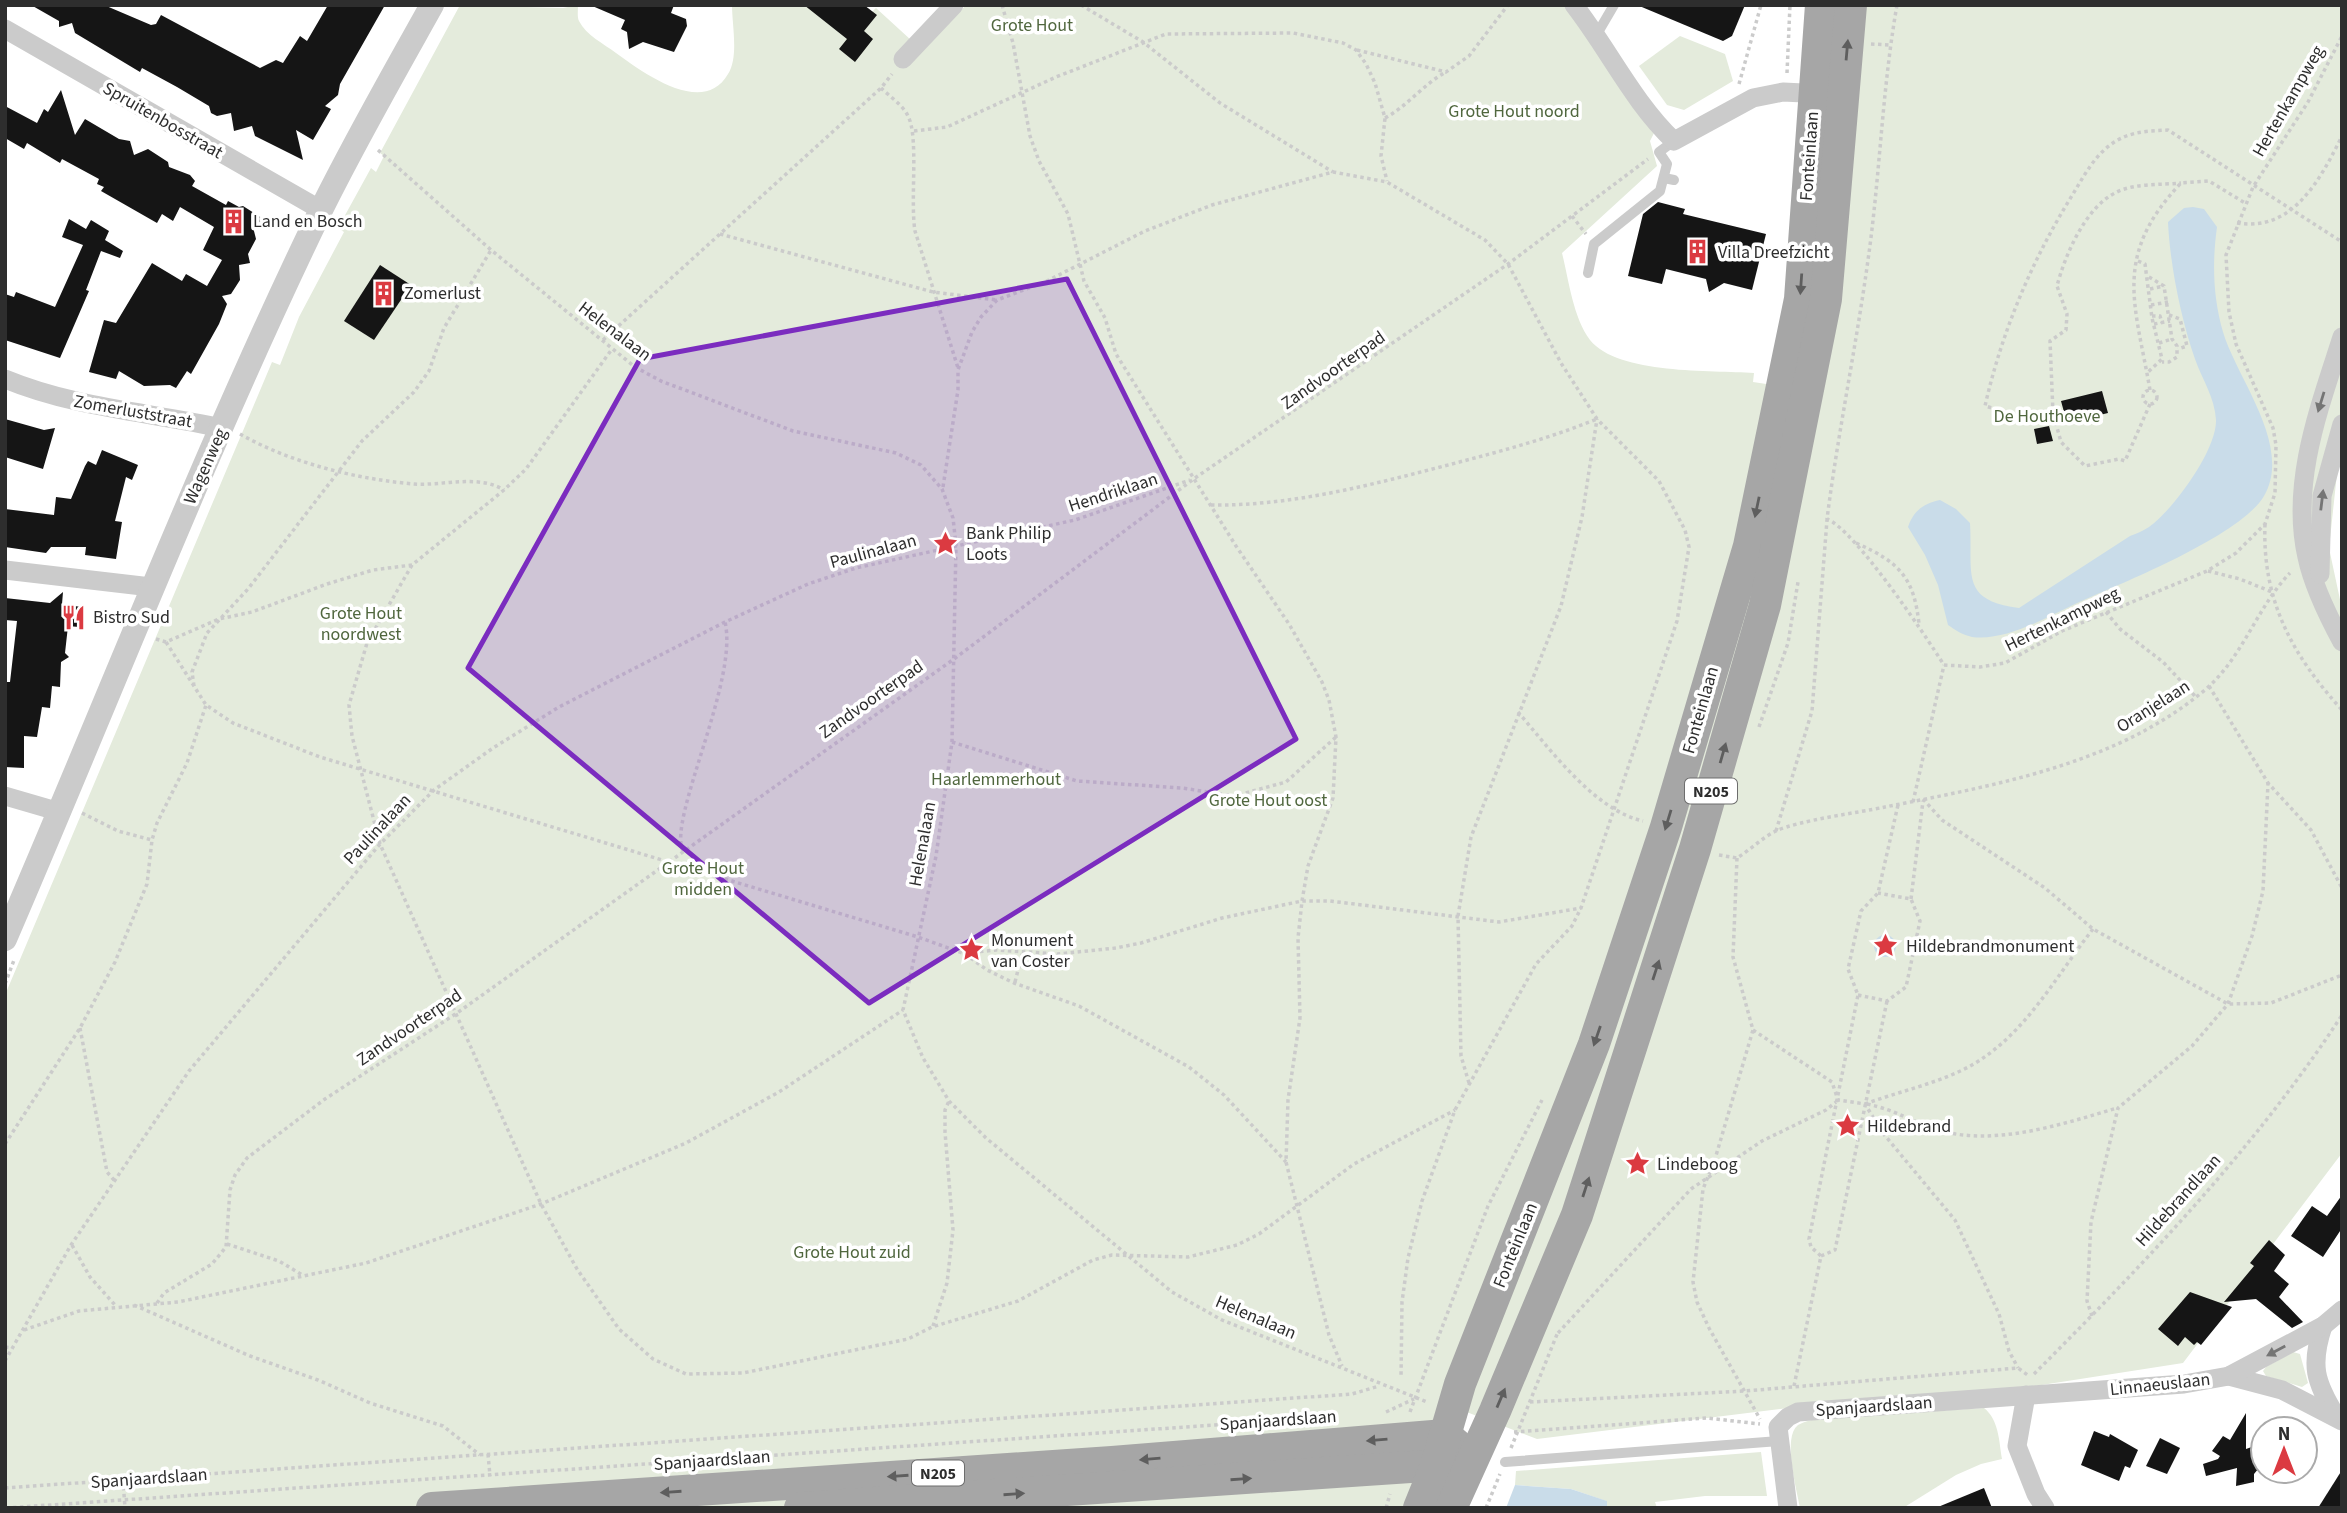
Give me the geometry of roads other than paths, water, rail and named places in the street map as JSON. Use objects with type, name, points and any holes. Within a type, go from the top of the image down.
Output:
[{"type":"main road","name":"Fonteinlaan","points":[[1419,1508],[1436,1466],[1460,1384],[1594,1044],[1665,827],[1749,546],[1800,299],[1821,5]]},
{"type":"main road","name":"Fonteinlaan","points":[[1451,1508],[1577,1215],[1695,849],[1765,605],[1826,299],[1814,93],[1851,5]]},
{"type":"main road","points":[[1445,1435],[1472,1461]]},
{"type":"main road","name":"Spanjaardslaan","points":[[432,1508],[1098,1463],[1445,1435]]},
{"type":"main road","name":"N205","points":[[800,1508],[1436,1466],[1472,1461]]},
{"type":"street","name":"Wagenweg","points":[[5,939],[67,811],[151,587],[228,430],[321,210],[432,5]]},
{"type":"street","points":[[902,59],[954,5]]},
{"type":"street","points":[[1574,5],[1597,34],[1666,147],[1753,98],[1814,93]]},
{"type":"street","name":"Spruitenbosstraat","points":[[5,29],[321,210]]},
{"type":"street","points":[[2342,337],[2310,438],[2303,514],[2307,557],[2342,642]]},
{"type":"street","name":"Zomerluststraat","points":[[5,379],[33,391],[110,411],[228,430]]},
{"type":"street","points":[[2320,593],[2322,496],[2342,424]]},
{"type":"street","points":[[5,570],[151,587]]},
{"type":"street","points":[[5,796],[67,811]]},
{"type":"street","name":"Linnaeuslaan","points":[[2029,1386],[2184,1384],[2229,1376],[2323,1326],[2342,1310]]},
{"type":"street","points":[[2323,1326],[2316,1348],[2315,1371],[2323,1394],[2339,1418]]},
{"type":"street","points":[[2229,1376],[2265,1383],[2339,1418]]},
{"type":"street","points":[[2029,1386],[2017,1446],[2036,1494],[2045,1508]]},
{"type":"street","name":"Spanjaardslaan","points":[[1773,1431],[1798,1412],[2029,1386]]},
{"type":"street","points":[[1773,1431],[1788,1508]]},
{"type":"lane","points":[[1597,34],[1614,5]]},
{"type":"lane","points":[[1588,273],[1594,244],[1660,191],[1669,179],[1666,147]]},
{"type":"lane","name":"Spanjaardslaan","points":[[1505,1462],[1773,1431]]},
{"type":"water","points":[[2184,208],[2204,209],[2217,227],[2214,280],[2223,332],[2260,413],[2272,456],[2271,477],[2264,496],[2252,511],[2209,541],[2155,569],[2030,625],[2016,631],[1986,637],[1972,637],[1959,632],[1948,625],[1938,585],[1925,555],[1908,527],[1920,509],[1940,500],[1956,509],[1970,523],[1971,570],[1978,591],[1986,599],[2019,608],[2130,536],[2149,527],[2181,494],[2202,463],[2214,433],[2215,412],[2195,359],[2181,309],[2168,222]]},
{"type":"water","points":[[1885,935],[1893,938],[1896,946],[1893,954],[1885,957],[1877,954],[1874,946],[1877,938]]},
{"type":"water","points":[[1515,1485],[1571,1489],[1607,1501],[1607,1508],[1506,1508]]},
{"type":"place","name":"Land en Bosch","points":[[233,221]]},
{"type":"place","name":"Villa Dreefzicht","points":[[1698,252]]},
{"type":"place","name":"Zomerlust","points":[[384,293]]},
{"type":"place","name":"Bank Philip Loots","points":[[946,543]]},
{"type":"place","name":"Bistro Sud","points":[[73,617]]},
{"type":"place","name":"Hildebrandmonument","points":[[1886,946]]},
{"type":"place","name":"Monument van Coster","points":[[971,950]]},
{"type":"place","name":"Hildebrand","points":[[1847,1126]]},
{"type":"place","name":"Lindeboog","points":[[1637,1164]]},
{"type":"park label","name":"Grote Hout","points":[[1032,25]]},
{"type":"park label","name":"Grote Hout noord","points":[[1514,111]]},
{"type":"park label","name":"De Houthoeve","points":[[2047,416]]},
{"type":"park label","name":"Grote Hout noordwest","points":[[361,623]]},
{"type":"park label","name":"Haarlemmerhout","points":[[996,779]]},
{"type":"park label","name":"Grote Hout oost","points":[[1268,800]]},
{"type":"park label","name":"Grote Hout midden","points":[[703,878]]},
{"type":"park label","name":"Grote Hout zuid","points":[[852,1252]]}]
